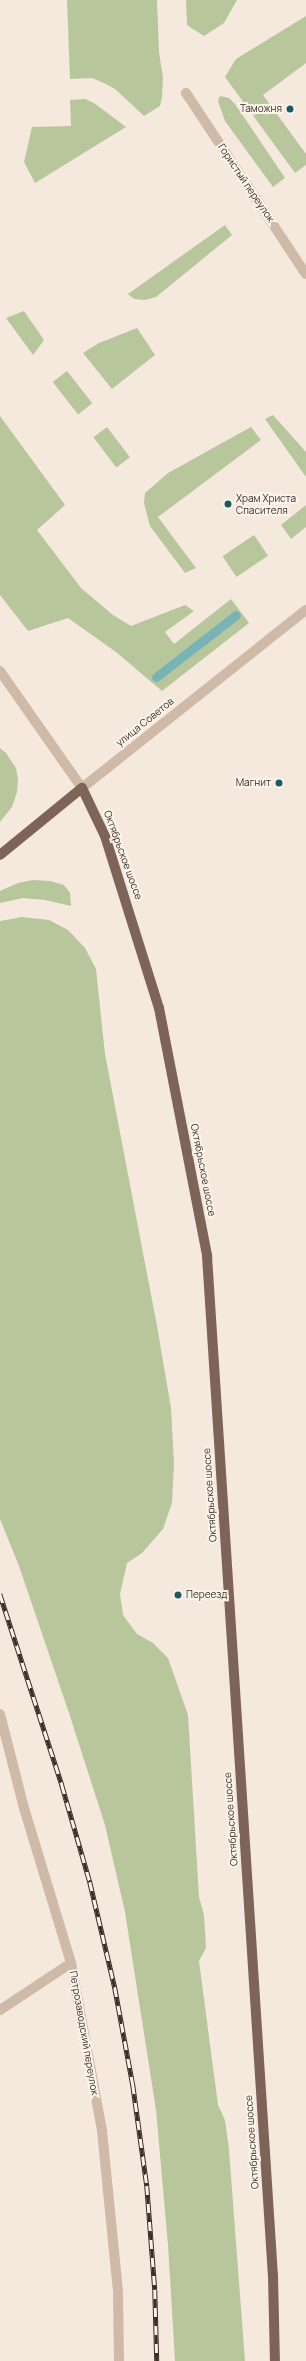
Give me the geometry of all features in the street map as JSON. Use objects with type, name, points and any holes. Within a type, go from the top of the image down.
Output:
[{"type":"main road","name":"улица Советов","points":[[0,855],[82,788]]},
{"type":"main road","name":"Октябрьское шоссе","points":[[82,788],[105,836],[159,1008],[207,1256],[273,2276],[275,2361]]},
{"type":"street","name":"Гористый переулок","points":[[186,93],[306,274]]},
{"type":"street","name":"улица Советов","points":[[82,788],[306,610]]},
{"type":"street","name":"Октябрьское шоссе","points":[[0,671],[82,788]]},
{"type":"street","name":"Петрозаводский переулок","points":[[0,1714],[24,1808],[71,1963],[102,2131],[118,2290],[119,2361]]},
{"type":"street","points":[[0,2010],[71,1963]]},
{"type":"green space","points":[[67,0],[157,0],[159,52],[163,78],[160,106],[144,116],[115,89],[104,83],[92,78],[70,79]]},
{"type":"green space","points":[[186,0],[237,0],[224,23],[204,36],[187,25]]},
{"type":"green space","points":[[306,16],[306,63],[263,95],[306,154],[306,165],[295,173],[225,77],[236,59]]},
{"type":"green space","points":[[220,96],[229,98],[235,104],[285,178],[273,187],[225,121],[218,101]]},
{"type":"green space","points":[[85,99],[94,103],[126,127],[35,183],[24,162],[32,127],[71,126],[70,100]]},
{"type":"green space","points":[[225,225],[232,235],[156,297],[145,300],[134,299],[128,294]]},
{"type":"green space","points":[[24,311],[44,340],[33,355],[6,318]]},
{"type":"green space","points":[[137,328],[155,355],[112,389],[83,353],[99,343]]},
{"type":"green space","points":[[67,371],[92,403],[78,414],[53,382]]},
{"type":"green space","points":[[273,415],[306,452],[306,477],[265,419]]},
{"type":"green space","points":[[0,416],[65,505],[37,530],[81,588],[113,615],[131,626],[185,605],[194,611],[165,632],[174,644],[231,599],[249,623],[162,691],[116,652],[68,618],[28,631],[0,595]]},
{"type":"green space","points":[[107,427],[130,457],[116,468],[93,437]]},
{"type":"green space","points":[[251,427],[261,440],[158,517],[196,568],[185,573],[150,526],[144,503],[145,493],[168,473]]},
{"type":"green space","points":[[306,505],[306,527],[291,539],[281,525]]},
{"type":"green space","points":[[254,535],[268,556],[236,577],[222,556]]},
{"type":"green space","points":[[0,748],[6,753],[16,768],[18,780],[17,792],[12,807],[0,822]]},
{"type":"green space","points":[[33,880],[50,881],[64,885],[70,893],[71,906],[45,900],[23,898],[0,903],[0,891],[18,883]]},
{"type":"green space","points":[[22,917],[49,920],[68,930],[85,948],[96,969],[105,1054],[157,1326],[171,1408],[174,1464],[172,1503],[163,1529],[142,1553],[127,1563],[120,1594],[123,1615],[137,1634],[153,1643],[168,1658],[188,1715],[199,1897],[204,1915],[206,1948],[199,1961],[218,2105],[225,2120],[229,2150],[245,2361],[175,2361],[168,2245],[156,2110],[125,1912],[105,1825],[19,1566],[0,1519],[0,921]]},
{"type":"waterway","points":[[156,677],[236,615]]},
{"type":"railway","points":[[0,1594],[62,1785],[90,1882],[115,1988],[133,2085],[147,2186],[155,2290],[157,2361]]},
{"type":"place","name":"Таможня","points":[[290,109]]},
{"type":"place","name":"Храм Христа Спасителя","points":[[228,504]]},
{"type":"place","name":"Магнит","points":[[279,783]]},
{"type":"place","name":"Переезд","points":[[178,1595]]}]
